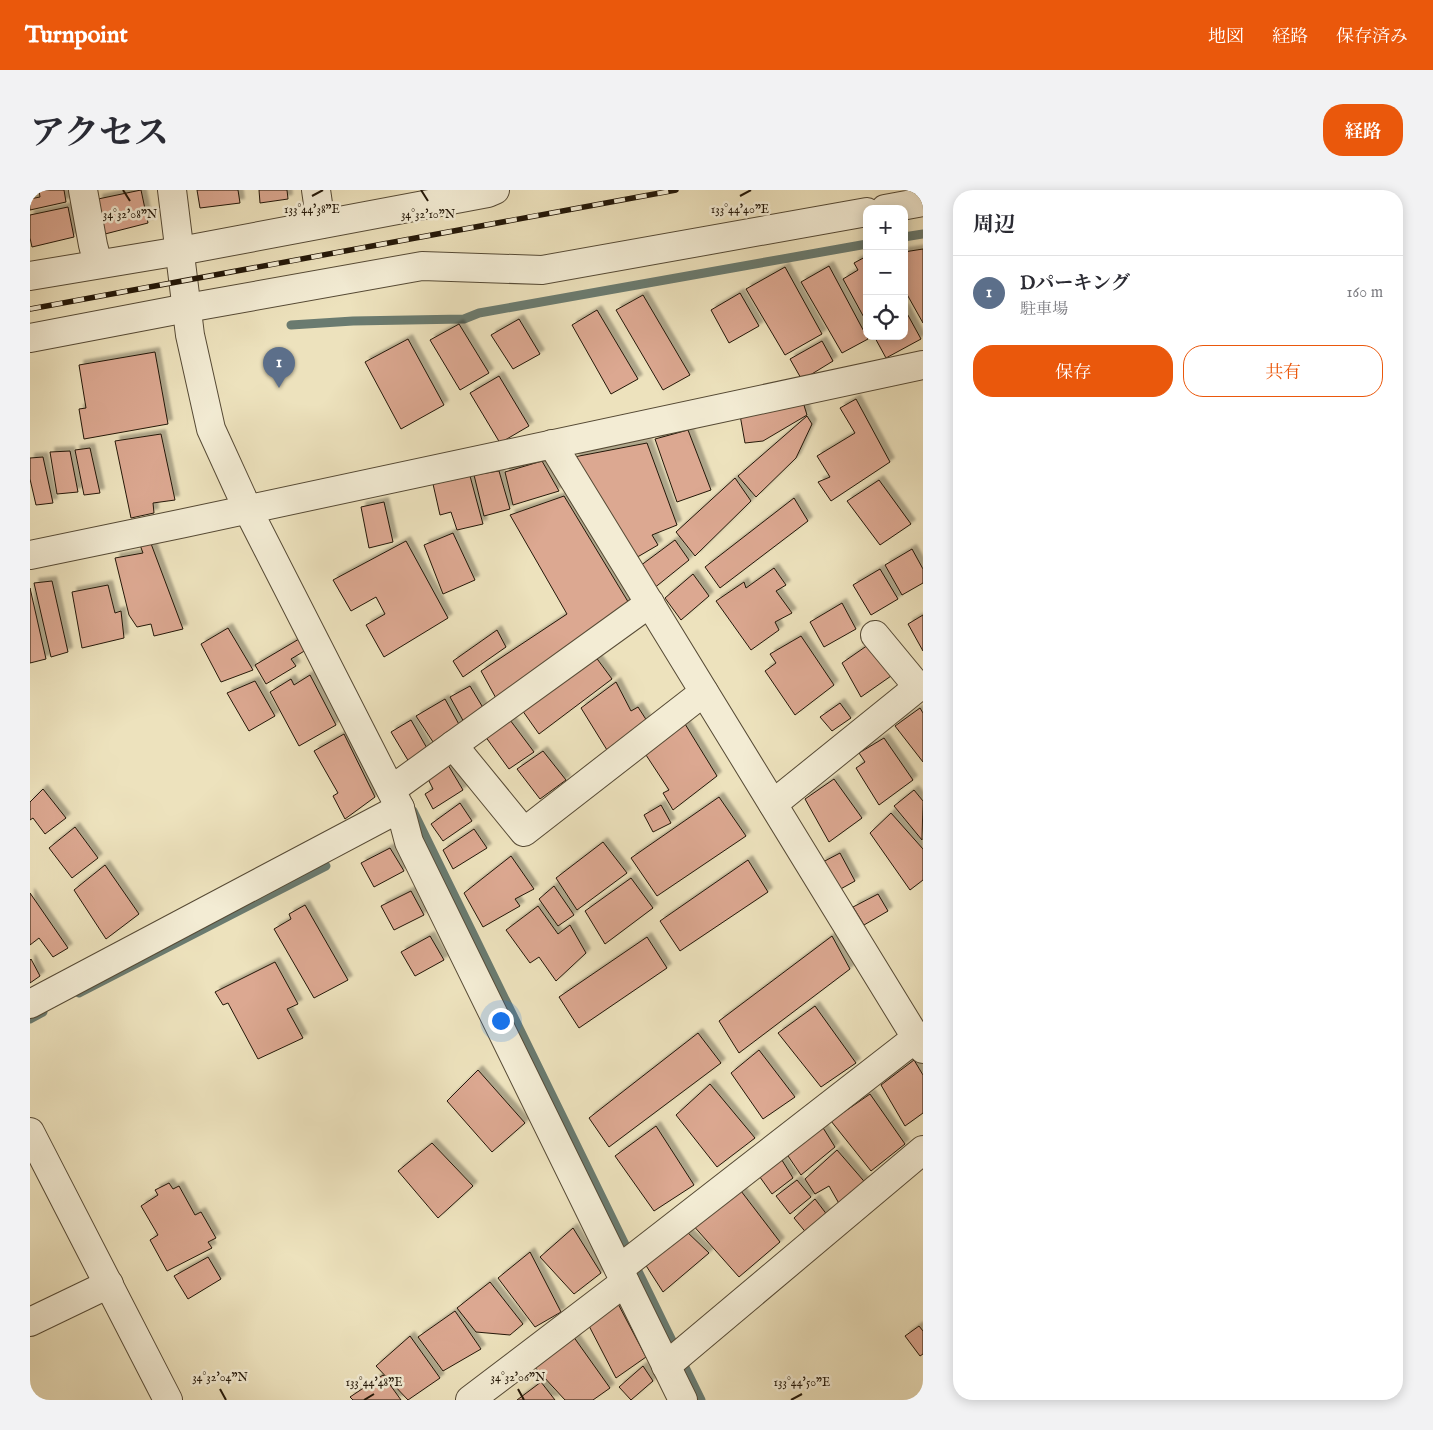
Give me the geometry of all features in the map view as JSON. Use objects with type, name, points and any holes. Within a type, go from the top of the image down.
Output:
[{"type":"street","points":[[83,190],[98,264]]},
{"type":"street","points":[[172,190],[190,334],[211,429],[248,510],[396,799],[409,842],[683,1400]]},
{"type":"street","points":[[316,190],[321,224]]},
{"type":"street","points":[[30,276],[180,251],[321,224],[442,196],[488,193],[495,190]]},
{"type":"street","points":[[907,205],[923,202]]},
{"type":"street","points":[[30,338],[422,266],[542,270],[863,213]]},
{"type":"street","points":[[30,555],[923,365]]},
{"type":"street","points":[[470,1400],[622,1275],[920,1043],[552,444]]},
{"type":"street","points":[[30,1004],[396,799],[453,745],[650,604]]},
{"type":"street","points":[[773,804],[918,687],[875,635]]},
{"type":"street","points":[[453,745],[524,832],[704,692]]},
{"type":"street","points":[[30,1132],[168,1400]]},
{"type":"street","points":[[666,1366],[923,1150]]},
{"type":"street","points":[[30,1322],[109,1284]]},
{"type":"building","points":[[39,190],[64,190],[66,202],[30,210],[30,199],[40,197]]},
{"type":"building","points":[[141,190],[148,223],[105,234],[98,199]]},
{"type":"building","points":[[197,190],[238,190],[240,203],[200,208]]},
{"type":"building","points":[[259,190],[287,190],[288,199],[260,203]]},
{"type":"building","points":[[68,207],[74,237],[32,247],[30,215]]},
{"type":"building","points":[[923,249],[923,323],[908,296],[908,251]]},
{"type":"building","points":[[863,258],[863,316],[843,279],[858,270],[854,263]]},
{"type":"building","points":[[829,266],[863,330],[863,340],[866,340],[842,353],[801,282]]},
{"type":"building","points":[[785,267],[822,334],[785,355],[746,289]]},
{"type":"building","points":[[740,293],[759,326],[729,343],[711,310]]},
{"type":"building","points":[[643,295],[690,375],[663,390],[616,310]]},
{"type":"building","points":[[597,310],[638,379],[611,394],[572,325]]},
{"type":"building","points":[[908,315],[921,339],[886,358],[876,340],[908,340]]},
{"type":"building","points":[[519,319],[540,354],[513,369],[491,335]]},
{"type":"building","points":[[459,324],[489,373],[460,390],[430,340]]},
{"type":"building","points":[[408,339],[444,405],[401,429],[365,362]]},
{"type":"building","points":[[822,341],[833,361],[802,380],[790,359]]},
{"type":"building","points":[[155,352],[168,424],[84,439],[79,409],[86,408],[79,365]]},
{"type":"building","points":[[499,376],[529,426],[500,443],[470,393]]},
{"type":"building","points":[[856,399],[890,462],[831,501],[818,482],[830,477],[817,456],[855,433],[840,408]]},
{"type":"building","points":[[803,402],[807,415],[763,441],[745,443],[740,415]]},
{"type":"building","points":[[807,416],[812,424],[796,458],[756,497],[738,476]]},
{"type":"building","points":[[688,430],[711,490],[677,502],[655,439]]},
{"type":"building","points":[[161,434],[175,500],[153,503],[154,513],[131,518],[115,441]]},
{"type":"building","points":[[647,443],[677,525],[652,535],[658,545],[634,559],[574,457]]},
{"type":"building","points":[[90,448],[100,493],[84,495],[75,450]]},
{"type":"building","points":[[70,451],[78,492],[57,494],[50,452]]},
{"type":"building","points":[[43,457],[53,503],[36,505],[30,479],[30,458]]},
{"type":"building","points":[[542,461],[559,491],[513,505],[505,472]]},
{"type":"building","points":[[499,471],[510,509],[484,516],[474,475]]},
{"type":"building","points":[[470,476],[483,524],[457,530],[451,512],[440,515],[433,484]]},
{"type":"building","points":[[735,478],[751,501],[695,556],[676,532]]},
{"type":"building","points":[[879,480],[911,524],[880,545],[847,501]]},
{"type":"building","points":[[564,496],[630,605],[497,700],[481,671],[567,614],[510,515]]},
{"type":"building","points":[[794,498],[808,521],[720,588],[705,567]]},
{"type":"building","points":[[384,502],[393,542],[369,548],[361,507]]},
{"type":"building","points":[[453,533],[475,580],[443,594],[424,545]]},
{"type":"building","points":[[675,540],[689,560],[653,589],[640,566]]},
{"type":"building","points":[[150,541],[183,629],[154,636],[151,624],[137,627],[129,615],[115,558],[143,553],[140,545]]},
{"type":"building","points":[[406,541],[448,618],[384,657],[366,625],[385,614],[376,597],[351,611],[333,580]]},
{"type":"building","points":[[912,549],[923,569],[923,583],[902,595],[885,565]]},
{"type":"building","points":[[774,568],[786,585],[776,591],[792,613],[775,622],[779,630],[751,650],[716,601],[744,582],[746,588]]},
{"type":"building","points":[[880,569],[898,599],[871,615],[853,585]]},
{"type":"building","points":[[693,574],[709,596],[681,620],[665,598]]},
{"type":"building","points":[[52,581],[68,652],[51,657],[34,583]]},
{"type":"building","points":[[108,585],[115,613],[121,611],[124,638],[82,648],[72,592]]},
{"type":"building","points":[[30,588],[46,659],[30,663]]},
{"type":"building","points":[[842,603],[856,629],[824,647],[810,622]]},
{"type":"building","points":[[923,615],[923,651],[908,624]]},
{"type":"building","points":[[228,628],[253,670],[221,682],[201,644]]},
{"type":"building","points":[[497,630],[506,647],[463,677],[453,661]]},
{"type":"building","points":[[801,636],[834,685],[795,715],[765,671],[776,663],[770,654]]},
{"type":"building","points":[[299,639],[306,650],[291,659],[296,666],[266,684],[255,665]]},
{"type":"building","points":[[868,645],[891,676],[861,697],[842,663]]},
{"type":"building","points":[[595,656],[612,679],[539,734],[522,710]]},
{"type":"building","points":[[310,675],[336,725],[299,746],[270,692],[291,679],[294,685]]},
{"type":"building","points":[[255,681],[275,716],[249,731],[227,693]]},
{"type":"building","points":[[616,682],[631,711],[638,707],[647,721],[607,750],[581,708]]},
{"type":"building","points":[[470,686],[485,711],[465,724],[450,697]]},
{"type":"building","points":[[445,699],[461,728],[435,745],[416,716]]},
{"type":"building","points":[[840,703],[851,718],[832,731],[820,717]]},
{"type":"building","points":[[920,708],[923,713],[923,762],[895,726]]},
{"type":"building","points":[[411,720],[428,750],[409,762],[391,732]]},
{"type":"building","points":[[510,720],[534,752],[509,769],[485,736]]},
{"type":"building","points":[[685,724],[717,776],[673,810],[663,793],[669,790],[646,755]]},
{"type":"building","points":[[344,734],[375,797],[345,819],[333,796],[338,793],[314,751]]},
{"type":"building","points":[[884,738],[913,780],[879,805],[856,768],[865,762],[859,753]]},
{"type":"building","points":[[543,751],[566,780],[540,799],[517,769]]},
{"type":"building","points":[[448,765],[463,790],[433,809],[425,794],[433,789],[428,779]]},
{"type":"building","points":[[834,779],[862,818],[829,842],[805,799]]},
{"type":"building","points":[[43,789],[66,818],[45,834],[33,818],[30,820],[30,802]]},
{"type":"building","points":[[914,790],[923,801],[922,840],[894,806]]},
{"type":"building","points":[[719,797],[746,836],[657,896],[631,858]]},
{"type":"building","points":[[460,803],[472,821],[443,841],[431,824]]},
{"type":"building","points":[[661,805],[671,823],[653,832],[644,815]]},
{"type":"building","points":[[891,813],[923,849],[923,880],[910,890],[870,833]]},
{"type":"building","points":[[75,827],[98,858],[72,878],[49,848]]},
{"type":"building","points":[[474,829],[487,848],[453,869],[443,850]]},
{"type":"building","points":[[603,842],[627,873],[577,910],[556,878]]},
{"type":"building","points":[[390,848],[404,871],[374,887],[361,863]]},
{"type":"building","points":[[840,853],[855,881],[837,891],[821,863]]},
{"type":"building","points":[[511,856],[534,889],[515,899],[520,906],[483,927],[464,893]]},
{"type":"building","points":[[748,860],[768,892],[680,951],[660,921]]},
{"type":"building","points":[[105,865],[139,914],[106,939],[74,890]]},
{"type":"building","points":[[631,878],[653,908],[605,944],[585,911]]},
{"type":"building","points":[[554,886],[574,915],[558,926],[539,899]]},
{"type":"building","points":[[411,891],[424,915],[394,930],[381,906]]},
{"type":"building","points":[[30,893],[68,948],[53,957],[39,938],[30,945]]},
{"type":"building","points":[[878,894],[888,911],[864,925],[853,907]]},
{"type":"building","points":[[305,905],[348,980],[314,998],[274,929],[291,919],[289,914]]},
{"type":"building","points":[[538,906],[558,934],[570,925],[586,953],[556,981],[539,957],[530,963],[506,930]]},
{"type":"building","points":[[430,936],[444,960],[415,976],[401,952]]},
{"type":"building","points":[[832,936],[850,969],[739,1053],[719,1021]]},
{"type":"building","points":[[647,937],[667,968],[579,1028],[559,997]]},
{"type":"building","points":[[30,960],[40,976],[30,983]]},
{"type":"building","points":[[275,962],[298,1004],[287,1009],[303,1038],[258,1059],[228,1003],[223,1005],[215,992]]},
{"type":"building","points":[[815,1006],[856,1063],[821,1087],[778,1033]]},
{"type":"building","points":[[698,1033],[721,1063],[609,1147],[589,1118]]},
{"type":"building","points":[[759,1050],[795,1097],[763,1119],[731,1073]]},
{"type":"building","points":[[914,1060],[923,1075],[923,1113],[905,1126],[881,1085]]},
{"type":"building","points":[[478,1070],[525,1123],[492,1152],[447,1101]]},
{"type":"building","points":[[710,1084],[755,1138],[717,1167],[676,1115]]},
{"type":"building","points":[[870,1094],[905,1144],[871,1171],[831,1121]]},
{"type":"building","points":[[820,1123],[835,1147],[801,1175],[786,1153]]},
{"type":"building","points":[[656,1126],[694,1185],[654,1211],[615,1156]]},
{"type":"building","points":[[432,1143],[473,1186],[438,1218],[398,1171]]},
{"type":"building","points":[[837,1150],[869,1187],[841,1207],[829,1186],[815,1194],[805,1179]]},
{"type":"building","points":[[780,1157],[793,1178],[772,1194],[757,1173]]},
{"type":"building","points":[[797,1180],[811,1197],[790,1214],[776,1196]]},
{"type":"building","points":[[169,1183],[173,1189],[179,1186],[195,1215],[201,1212],[216,1238],[208,1242],[212,1248],[167,1271],[150,1240],[158,1235],[141,1206],[158,1195],[155,1190]]},
{"type":"building","points":[[741,1191],[780,1242],[739,1277],[691,1223]]},
{"type":"building","points":[[815,1199],[831,1220],[808,1235],[794,1218]]},
{"type":"building","points":[[573,1228],[601,1273],[574,1294],[540,1257]]},
{"type":"building","points":[[685,1230],[709,1253],[663,1292],[645,1264]]},
{"type":"building","points":[[530,1252],[561,1312],[535,1327],[498,1278]]},
{"type":"building","points":[[208,1257],[221,1279],[188,1299],[174,1276]]},
{"type":"building","points":[[490,1282],[523,1324],[510,1335],[476,1332],[457,1308]]},
{"type":"building","points":[[616,1300],[646,1357],[616,1378],[588,1324]]},
{"type":"building","points":[[455,1311],[481,1349],[443,1371],[418,1337]]},
{"type":"building","points":[[919,1326],[923,1331],[923,1354],[920,1356],[905,1336]]},
{"type":"building","points":[[568,1329],[610,1388],[593,1400],[565,1400],[531,1363]]},
{"type":"building","points":[[410,1336],[440,1378],[408,1400],[376,1366]]},
{"type":"building","points":[[643,1366],[653,1381],[631,1400],[619,1387]]},
{"type":"building","points":[[383,1375],[401,1400],[353,1400],[350,1397]]},
{"type":"building","points":[[541,1382],[555,1400],[517,1400]]},
{"type":"waterway","points":[[908,236],[923,234]]},
{"type":"waterway","points":[[291,325],[353,321],[464,319],[479,313],[863,245]]},
{"type":"waterway","points":[[413,811],[701,1400]]},
{"type":"waterway","points":[[79,993],[326,866]]},
{"type":"waterway","points":[[30,1019],[43,1012]]},
{"type":"railway","points":[[30,309],[676,190]]},
{"type":"place","name":"Dパーキング","points":[[279,388]]}]
